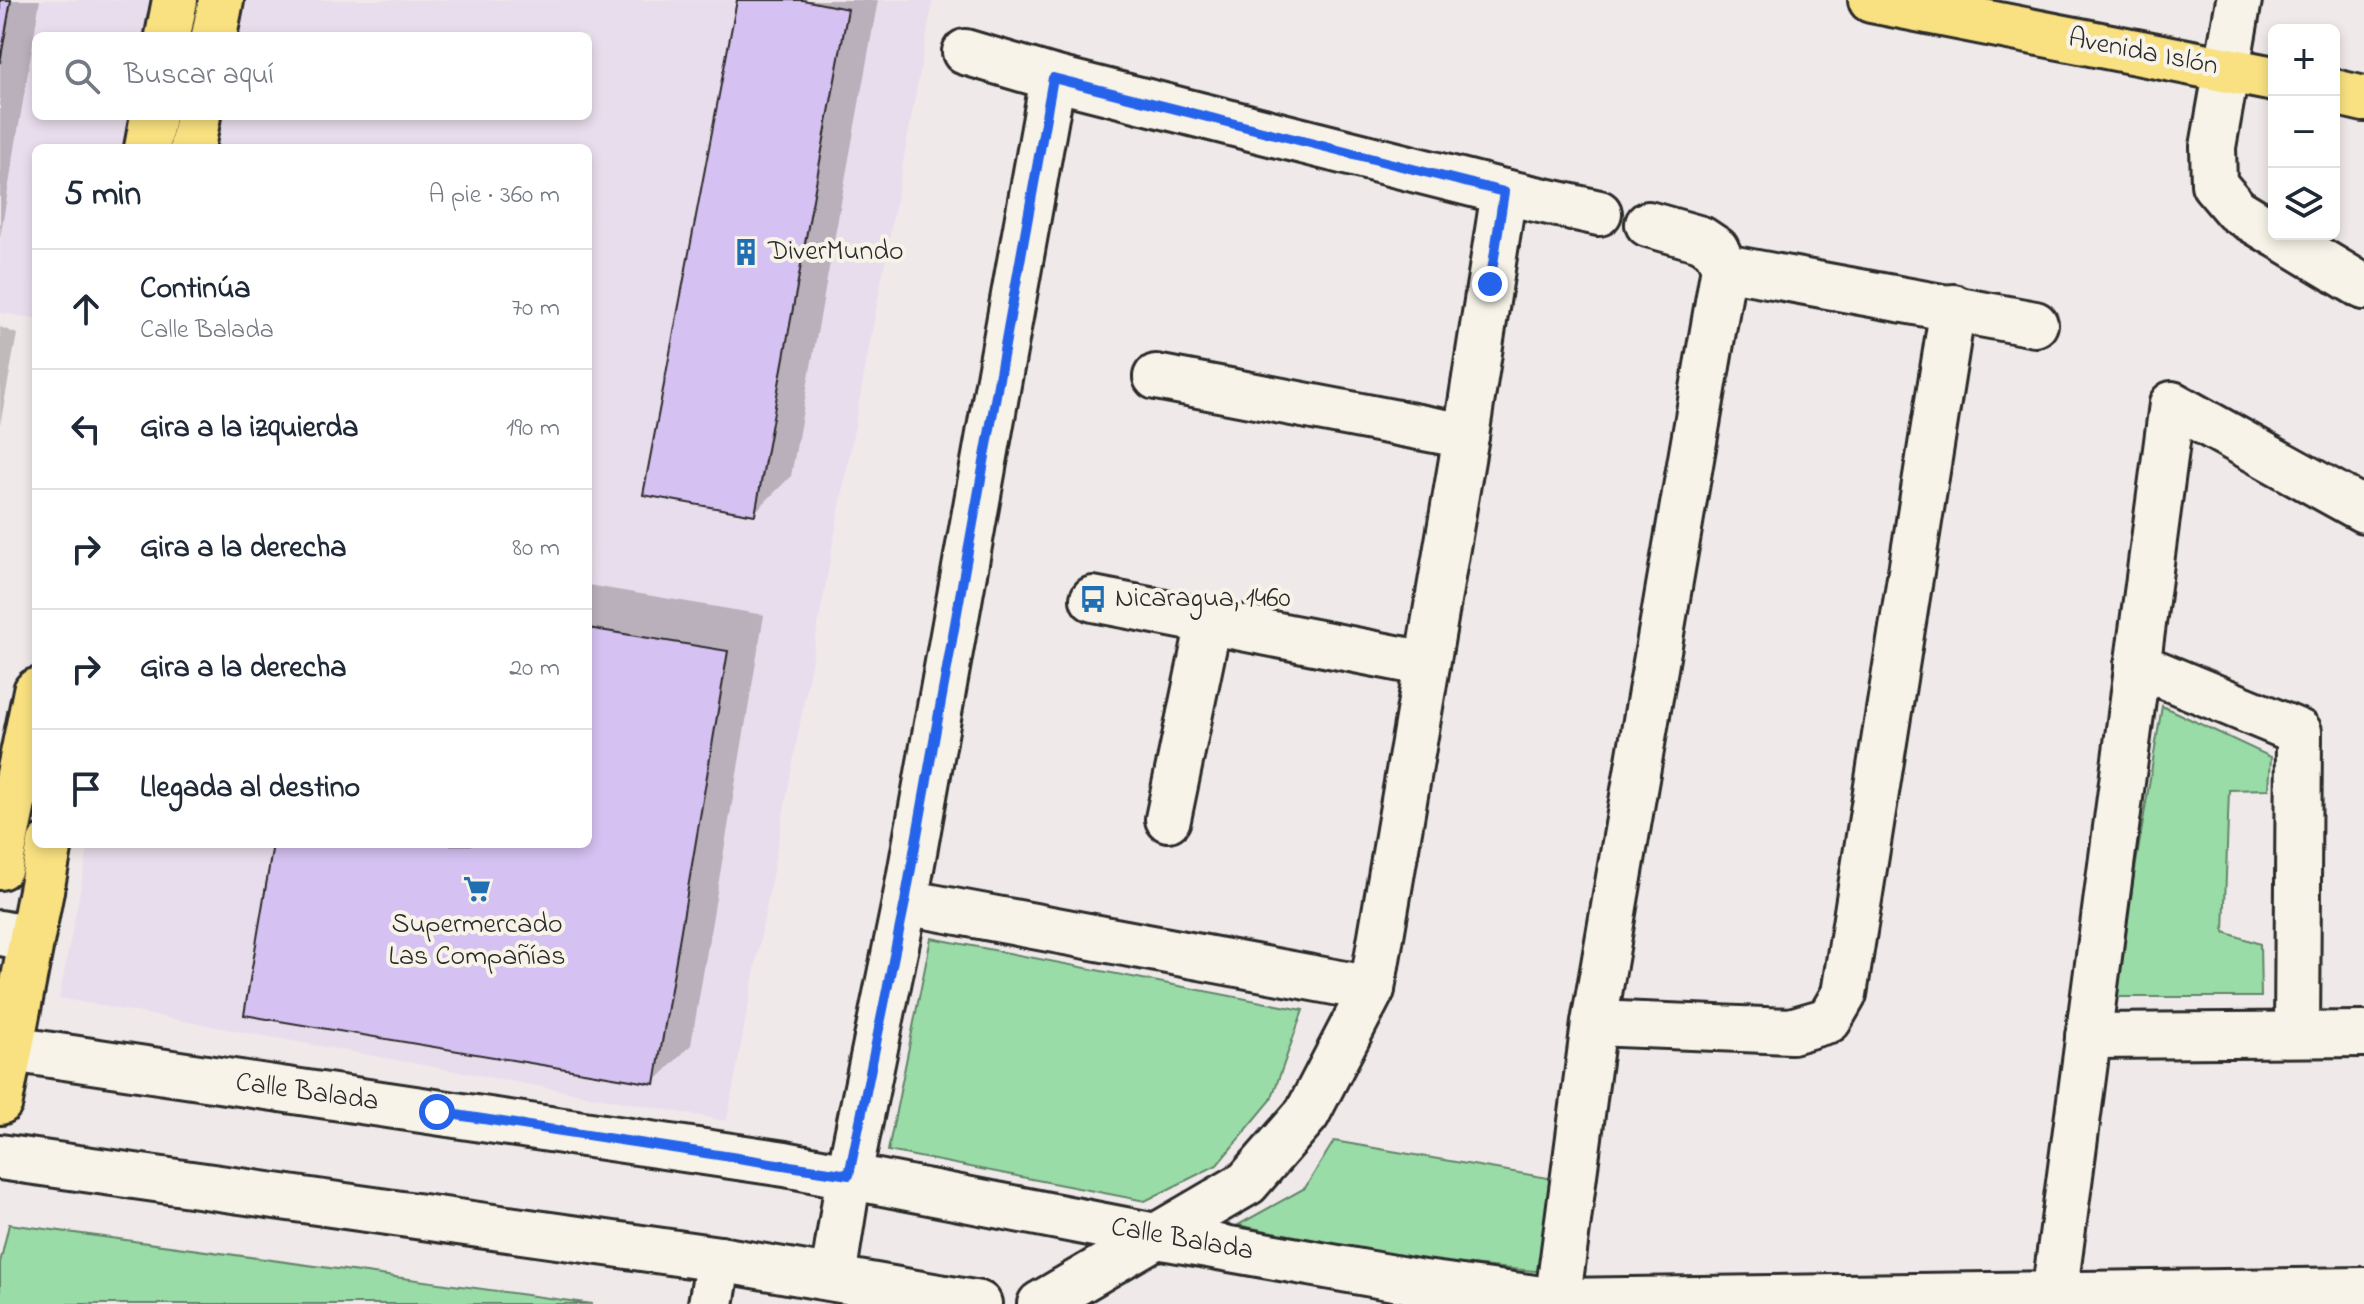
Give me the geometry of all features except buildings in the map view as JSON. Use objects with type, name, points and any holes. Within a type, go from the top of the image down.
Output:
[{"type":"main road","points":[[169,32],[175,0]]},
{"type":"main road","points":[[215,32],[221,0]]},
{"type":"main road","name":"Avenida Islón","points":[[1871,0],[2268,78]]},
{"type":"main road","points":[[2340,93],[2364,99]]},
{"type":"main road","points":[[148,144],[152,120]]},
{"type":"main road","points":[[193,144],[197,120]]},
{"type":"main road","points":[[0,864],[32,710]]},
{"type":"main road","points":[[0,1102],[11,1049],[15,936],[47,857]]},
{"type":"street","points":[[2239,0],[2213,147],[2214,184],[2236,210],[2268,229]]},
{"type":"street","points":[[965,52],[1053,78],[1504,192],[1599,213]]},
{"type":"street","points":[[833,1277],[849,1175],[905,902],[1053,78]]},
{"type":"street","points":[[1040,1304],[1247,1183],[1307,1114],[1372,989],[1504,192]]},
{"type":"street","points":[[1557,1303],[1594,1023],[1724,267],[1716,249],[1701,239],[1648,224]]},
{"type":"street","points":[[2287,240],[2364,287]]},
{"type":"street","points":[[1724,267],[2035,324]]},
{"type":"street","points":[[1594,1023],[1791,1031],[1829,1020],[1844,994],[1953,307]]},
{"type":"street","points":[[1156,377],[1466,436]]},
{"type":"street","points":[[2053,1300],[2172,404],[2364,510]]},
{"type":"street","points":[[1093,599],[1427,664]]},
{"type":"street","points":[[1168,819],[1209,622]]},
{"type":"street","points":[[2137,665],[2299,732],[2297,1034]]},
{"type":"street","points":[[0,864],[47,857]]},
{"type":"street","points":[[905,902],[1372,989]]},
{"type":"street","points":[[2088,1036],[2364,1034]]},
{"type":"street","name":"Calle Balada","points":[[11,1049],[849,1175],[1156,1236],[1557,1303],[2053,1300],[2364,1290]]},
{"type":"street","points":[[0,1157],[719,1259],[979,1304]]},
{"type":"street","points":[[711,1304],[719,1259]]},
{"type":"shaded area","points":[[0,0],[933,0],[727,1121],[59,998],[88,848],[592,848],[592,144],[32,144],[32,317],[0,313]]},
{"type":"green space","points":[[2162,706],[2271,757],[2269,789],[2229,790],[2224,932],[2260,944],[2261,997],[2114,997]]},
{"type":"green space","points":[[931,938],[1303,1010],[1271,1100],[1217,1165],[1145,1201],[888,1151]]},
{"type":"green space","points":[[1334,1141],[1560,1180],[1547,1272],[1402,1259],[1238,1225],[1305,1188]]},
{"type":"green space","points":[[9,1224],[592,1304],[0,1304],[0,1263]]},
{"type":"place","name":"DiverMundo","points":[[746,252]]},
{"type":"place","name":"Nicaragua, 1460","points":[[1093,599]]},
{"type":"place","name":"Supermercado Las Compañías","points":[[477,889]]},
{"type":"route","points":[[437,1112],[849,1175],[905,902],[1053,78],[1504,192],[1490,284]]}]
